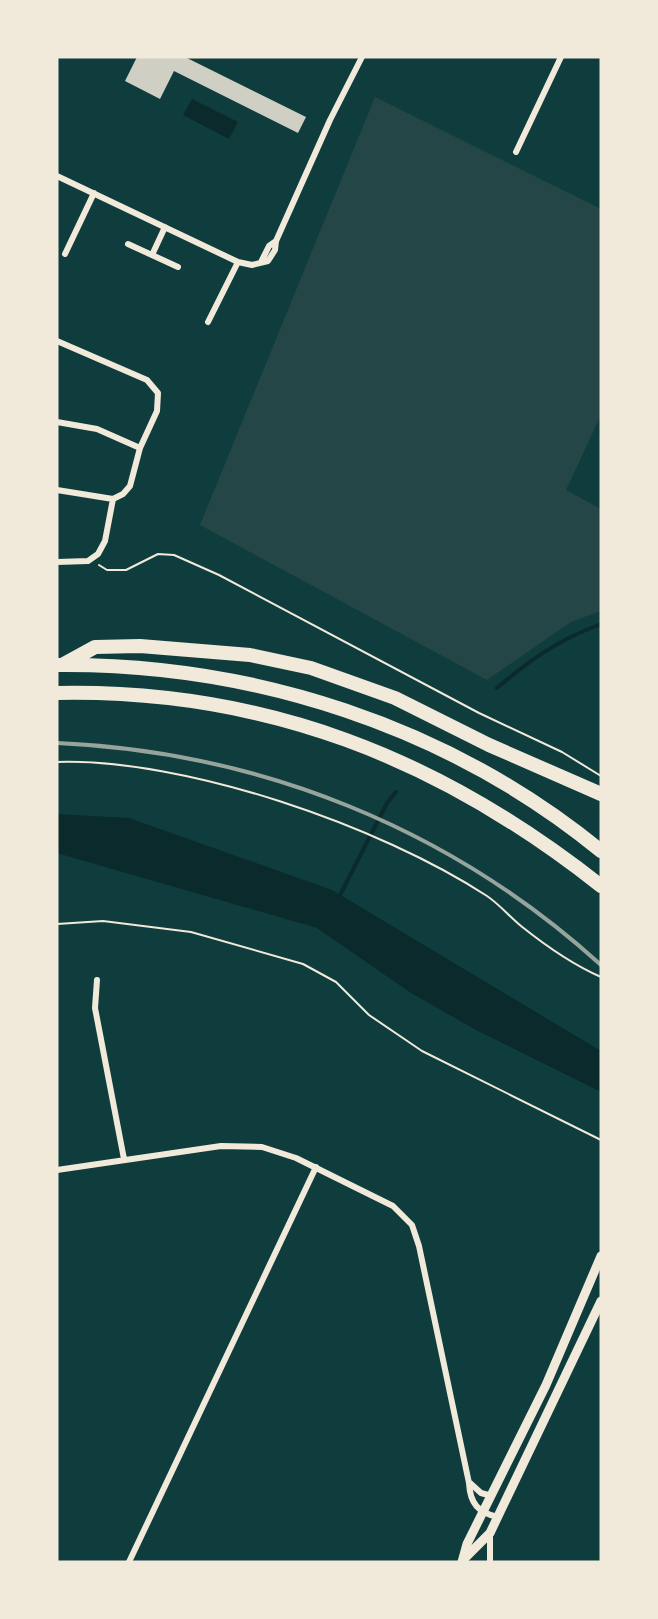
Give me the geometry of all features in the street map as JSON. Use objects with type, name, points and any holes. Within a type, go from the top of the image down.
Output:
[{"type":"highway","points":[[60,665],[94,647],[140,646],[250,655],[311,668],[395,698],[489,745],[601,794]]},
{"type":"highway","points":[[60,665],[121,665],[212,676],[305,697],[353,713],[436,747],[478,769],[549,812],[601,851]]},
{"type":"highway","points":[[57,693],[147,695],[226,706],[302,725],[365,746],[430,774],[483,803],[558,852],[601,886]]},
{"type":"street","points":[[57,176],[238,262],[252,265],[261,262],[269,246],[276,241],[330,120],[362,57]]},
{"type":"street","points":[[516,152],[561,57]]},
{"type":"street","points":[[65,254],[94,193]]},
{"type":"street","points":[[152,255],[165,227]]},
{"type":"street","points":[[128,244],[178,267]]},
{"type":"street","points":[[208,322],[238,262]]},
{"type":"street","points":[[57,341],[138,375],[156,388],[159,399],[157,411],[140,448],[130,486],[123,494],[113,499],[57,490]]},
{"type":"street","points":[[57,422],[105,432],[140,448]]},
{"type":"street","points":[[57,562],[92,560],[103,546],[113,499]]},
{"type":"street","points":[[97,980],[95,1008],[124,1159]]},
{"type":"street","points":[[57,1170],[221,1146],[246,1146],[279,1151],[393,1206],[412,1225],[470,1495],[474,1504],[484,1513],[498,1517]]},
{"type":"street","points":[[129,1562],[316,1167]]},
{"type":"street","points":[[463,1561],[546,1385],[601,1256]]},
{"type":"street","points":[[463,1561],[490,1533],[601,1301]]},
{"type":"street","points":[[469,1483],[481,1493],[492,1496]]},
{"type":"street","points":[[490,1533],[490,1562]]},
{"type":"path","points":[[92,560],[107,570],[126,570],[158,554],[174,555],[219,575],[479,712],[562,752],[601,776]]},
{"type":"path","points":[[57,762],[142,767],[194,778],[274,801],[360,832],[441,868],[489,897],[574,965],[601,977]]},
{"type":"path","points":[[57,924],[103,921],[191,932],[303,964],[336,982],[369,1015],[422,1051],[601,1140]]},
{"type":"shaded area","points":[[375,97],[601,209],[601,415],[566,490],[601,509],[601,611],[571,622],[487,680],[200,525]]},
{"type":"shaded area","points":[[192,99],[238,122],[229,139],[183,115]]},
{"type":"shaded area","points":[[57,814],[129,818],[332,890],[601,1051],[601,1092],[476,1030],[411,993],[317,928],[57,853]]},
{"type":"building","points":[[137,57],[185,57],[306,117],[298,133],[174,71],[160,99],[125,81]]},
{"type":"waterway","points":[[497,688],[546,651],[601,624]]},
{"type":"waterway","points":[[338,899],[387,803],[396,792]]},
{"type":"railway","points":[[57,743],[132,750],[206,762],[279,781],[348,806],[416,837],[481,874],[543,916],[601,965]]}]
